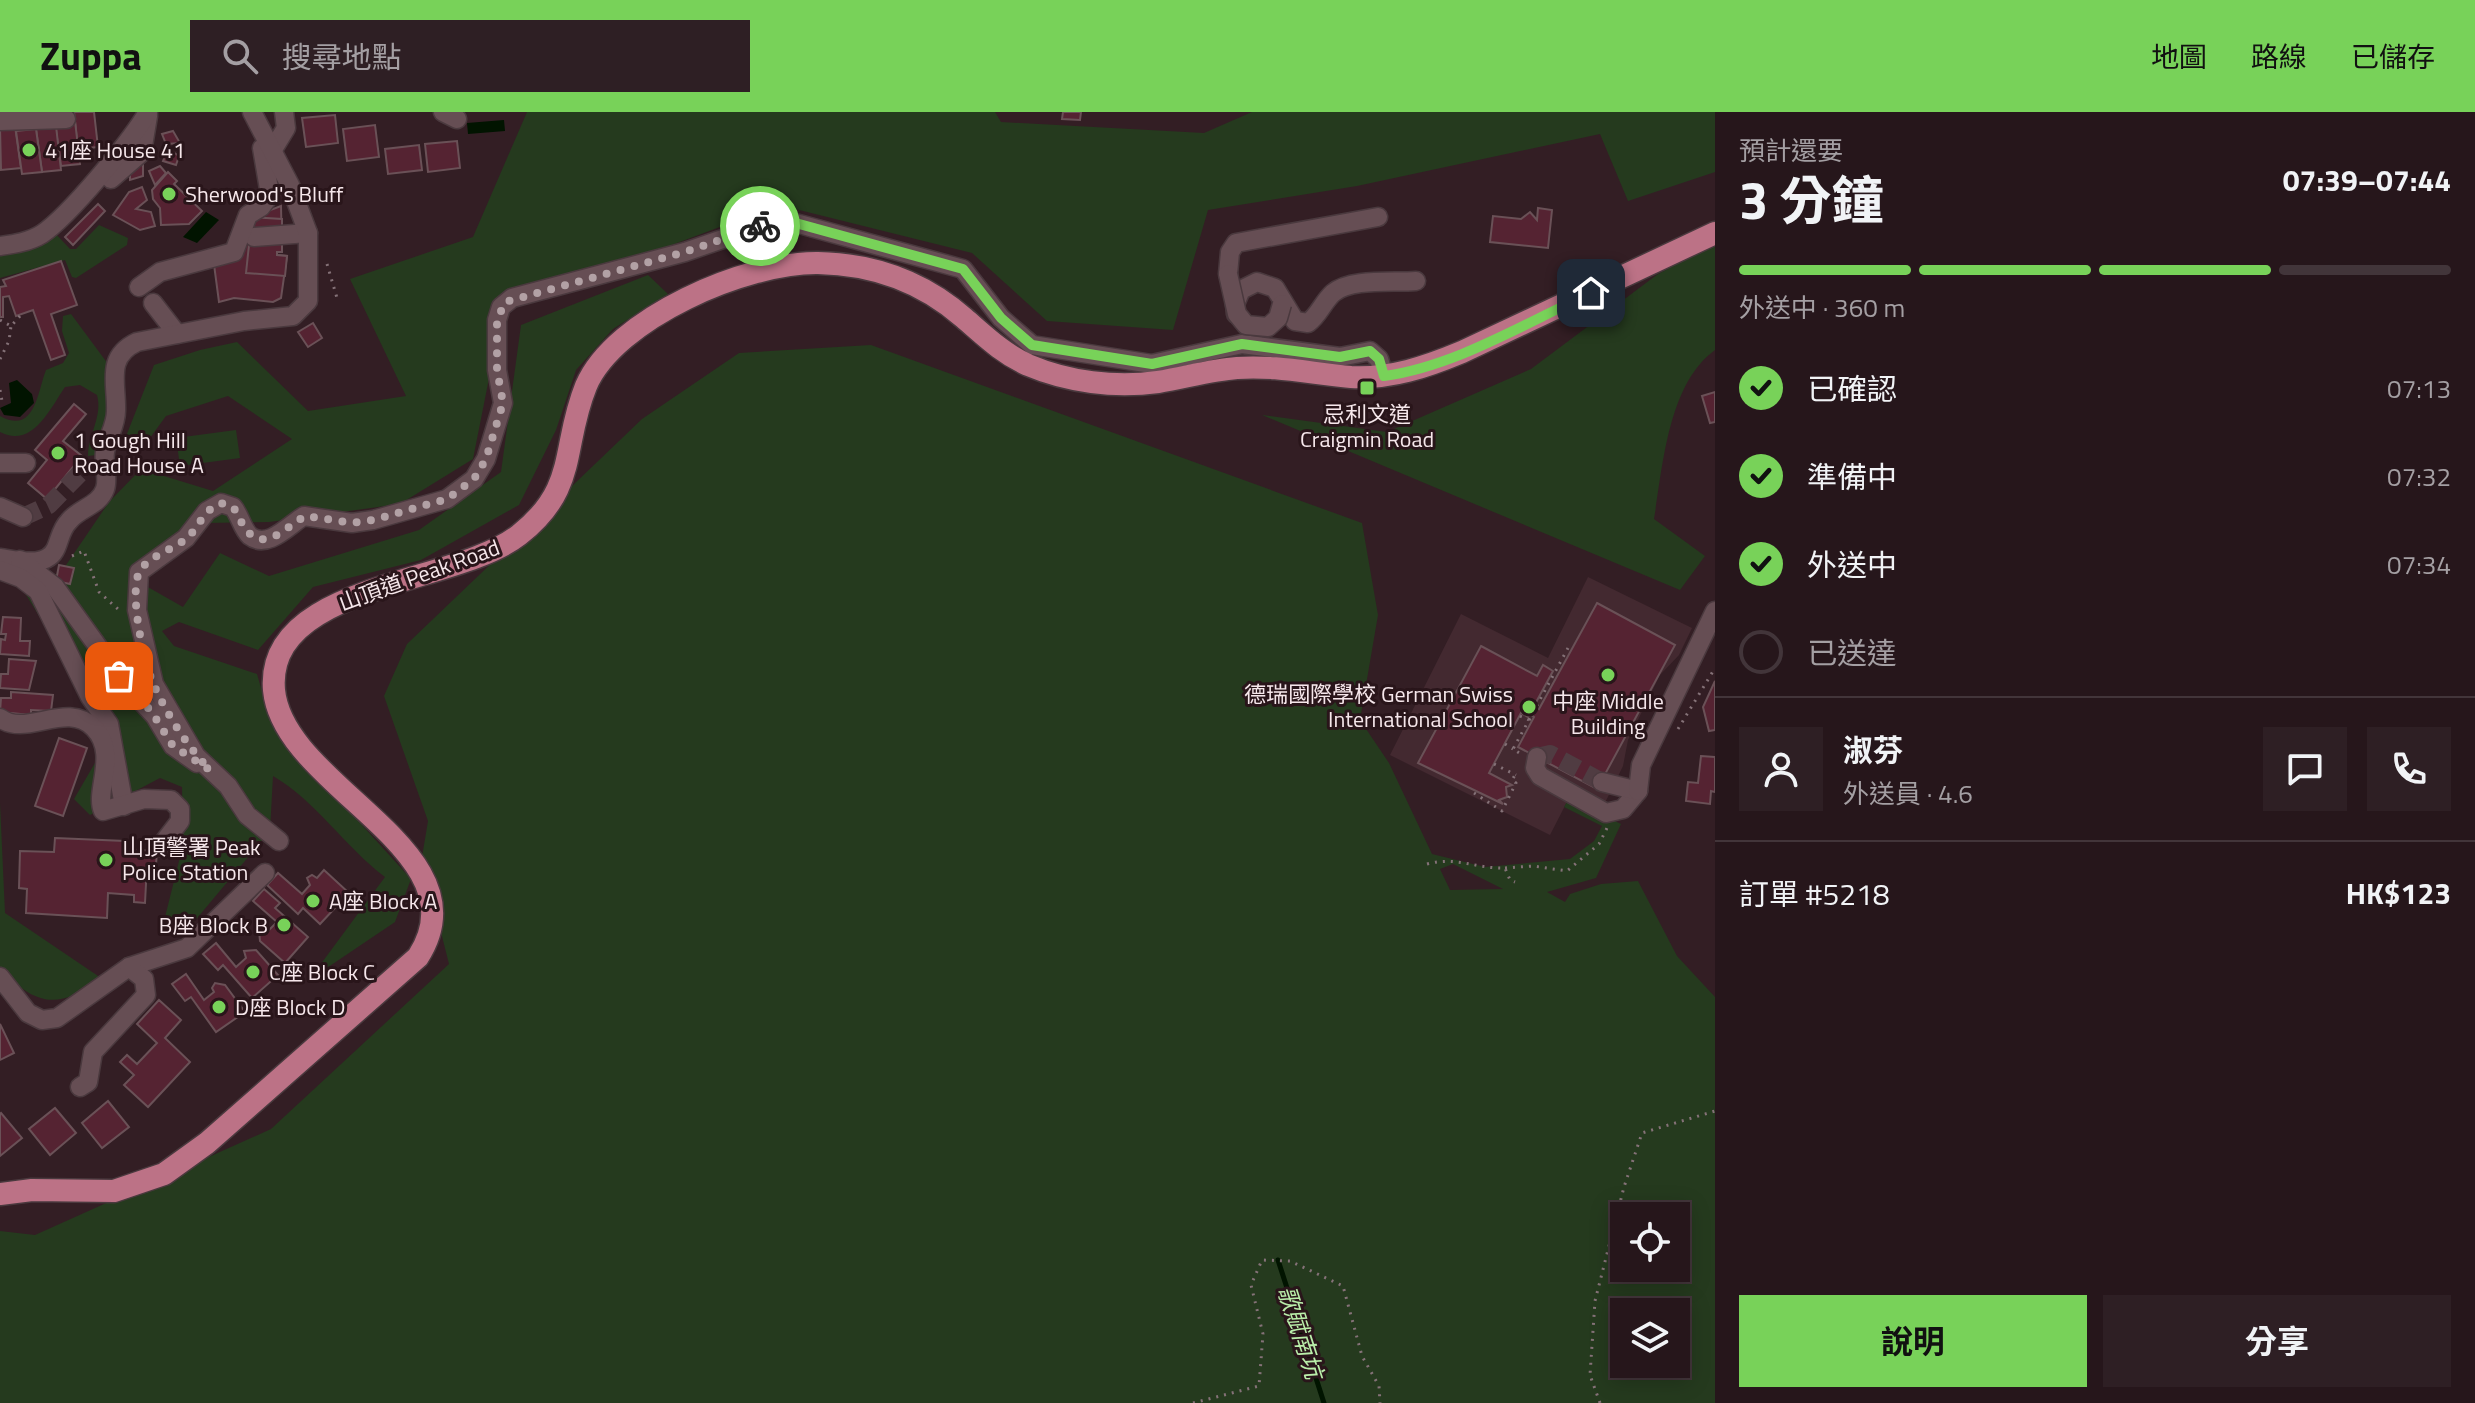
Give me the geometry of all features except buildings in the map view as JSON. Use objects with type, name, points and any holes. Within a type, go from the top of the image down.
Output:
[{"type":"main road","name":"山頂道 Peak Road","points":[[0,1194],[32,1190],[114,1191],[164,1174],[207,1143],[418,957],[433,919],[427,883],[406,853],[310,757],[286,728],[276,700],[277,661],[295,632],[325,609],[480,558],[506,545],[534,522],[563,478],[577,413],[594,371],[614,344],[640,325],[750,272],[777,266],[833,264],[870,269],[911,283],[951,307],[1002,351],[1064,377],[1141,383],[1232,368],[1276,367],[1351,377],[1384,376],[1424,367],[1462,352],[1715,233]]},
{"type":"street","points":[[0,246],[41,234],[130,140],[148,112]]},
{"type":"street","points":[[272,151],[286,128],[284,112]]},
{"type":"street","points":[[0,558],[37,561],[51,556],[66,523],[100,498],[106,483],[105,454],[116,418],[113,371],[119,356],[137,342],[244,321],[293,316],[308,301],[308,233],[255,118]]},
{"type":"street","points":[[139,287],[160,272],[234,252],[248,215],[261,207],[270,195],[255,118]]},
{"type":"street","points":[[0,121],[66,119]]},
{"type":"street","points":[[1282,304],[1278,318],[1268,327],[1246,325],[1237,314],[1228,274],[1230,252],[1236,243],[1378,217]]},
{"type":"street","points":[[279,841],[247,815],[228,786],[193,752],[154,684],[140,628],[136,591],[140,570],[186,538],[217,505],[233,507],[250,535],[260,539],[278,534],[306,516],[352,523],[373,520],[442,501],[469,483],[486,459],[503,403],[497,370],[497,320],[501,307],[508,300],[685,252],[781,219],[963,269],[1001,318],[1032,345],[1152,364],[1242,344],[1340,357],[1370,351],[1379,359],[1384,376]]},
{"type":"street","points":[[254,237],[308,233]]},
{"type":"street","points":[[1242,344],[1235,304],[1241,290],[1257,282],[1269,284],[1279,293],[1282,304],[1295,321],[1308,323],[1317,317],[1331,294],[1344,287],[1416,281]]},
{"type":"street","points":[[153,303],[177,334]]},
{"type":"street","points":[[86,467],[105,454]]},
{"type":"street","points":[[0,463],[26,463]]},
{"type":"street","points":[[0,507],[23,517]]},
{"type":"street","points":[[20,560],[62,595],[121,680],[155,716],[173,746],[210,770]]},
{"type":"street","points":[[0,570],[21,578],[38,591],[90,697],[107,718],[124,806]]},
{"type":"street","points":[[1534,758],[1540,776],[1606,813],[1623,809],[1638,791],[1641,765],[1713,621]]},
{"type":"street","points":[[0,718],[13,725],[71,718],[91,725],[101,740],[107,771],[101,807],[106,812],[150,799],[166,799],[177,806],[180,821],[160,847]]},
{"type":"street","points":[[1602,782],[1638,791]]},
{"type":"street","points":[[1555,806],[1568,792]]},
{"type":"street","points":[[0,977],[28,1013],[50,1020],[129,967],[187,948],[265,873]]},
{"type":"street","points":[[80,1087],[88,1082],[93,1052],[146,995],[144,979],[129,967]]},
{"type":"street","points":[[0,977],[0,992]]},
{"type":"path","points":[[0,359],[9,341],[11,326],[20,316]]},
{"type":"path","points":[[0,320],[11,326]]},
{"type":"path","points":[[0,390],[2,401]]},
{"type":"path","points":[[70,556],[84,551],[99,592],[140,628]]},
{"type":"path","points":[[1513,749],[1568,648]]},
{"type":"path","points":[[1688,719],[1715,668]]},
{"type":"path","points":[[1520,716],[1529,720]]},
{"type":"path","points":[[1505,744],[1534,758]]},
{"type":"path","points":[[1474,793],[1502,811],[1512,791],[1515,775],[1494,764]]},
{"type":"path","points":[[1506,787],[1512,791]]},
{"type":"path","points":[[1427,864],[1448,858],[1487,869],[1533,866],[1567,871],[1599,844],[1607,826]]},
{"type":"path","points":[[1505,868],[1510,880],[1515,882]]},
{"type":"path","points":[[1600,1403],[1590,1375],[1595,1301],[1624,1187],[1642,1133],[1715,1111]]},
{"type":"path","points":[[1193,1403],[1259,1386],[1263,1334],[1251,1285],[1262,1260],[1290,1261],[1343,1286],[1362,1356],[1379,1386],[1380,1403]]},
{"type":"shaded area","points":[[504,120],[505,131],[468,134],[467,123]]},
{"type":"shaded area","points":[[206,212],[219,220],[197,243],[183,237]]},
{"type":"shaded area","points":[[17,380],[32,394],[34,403],[20,417],[4,415],[0,408],[11,403],[9,383]]},
{"type":"shaded area","name":"德瑞國際學校 German Swiss International School","points":[[1588,577],[1692,628],[1679,655],[1660,675],[1628,740],[1623,766],[1600,813],[1569,798],[1550,835],[1390,755],[1461,614],[1548,658]]},
{"type":"green space","points":[[527,112],[995,112],[1001,122],[1204,133],[1252,112],[1715,112],[1715,172],[1628,201],[1600,134],[1357,186],[1208,210],[1173,330],[1047,321],[972,253],[779,205],[503,308],[473,459],[400,504],[269,522],[203,523],[139,582],[183,607],[220,553],[269,576],[419,530],[501,472],[521,325],[648,275],[668,294],[613,329],[576,370],[556,430],[519,505],[421,560],[313,587],[258,650],[179,622],[162,631],[174,646],[257,674],[272,726],[411,879],[395,922],[309,980],[385,877],[303,798],[273,776],[270,831],[193,923],[175,929],[163,925],[183,845],[182,787],[160,778],[90,815],[74,799],[117,725],[108,703],[81,684],[23,590],[62,571],[109,502],[141,469],[213,491],[292,439],[228,396],[166,416],[147,442],[121,449],[154,365],[237,342],[308,411],[406,396],[350,279],[473,237]]},
{"type":"green space","points":[[99,225],[128,238],[127,245],[76,278],[72,277],[65,260],[0,278],[0,250],[53,231],[70,249],[76,249]]},
{"type":"green space","points":[[1715,244],[1715,350],[1699,365],[1677,404],[1665,451],[1654,519],[1705,556],[1680,590],[1262,415],[1387,432],[1531,369],[1658,274]]},
{"type":"green space","points":[[71,314],[108,364],[113,414],[96,455],[88,456],[97,418],[97,395],[80,385],[65,387],[31,431],[11,436],[0,432],[0,416],[21,420],[28,416],[37,400],[46,370],[63,363],[69,353],[62,331],[63,316]]},
{"type":"green space","points":[[871,345],[1362,523],[1378,615],[1360,720],[1389,763],[1432,854],[1485,867],[1570,859],[1594,841],[1602,826],[1564,807],[1569,798],[1621,824],[1596,878],[1547,892],[1565,902],[1570,894],[1601,884],[1638,881],[1677,956],[1715,997],[1715,1403],[0,1403],[0,1231],[35,1235],[271,1129],[449,964],[422,857],[428,821],[384,696],[407,644],[642,419],[739,353]],"holes":[[[1453,864],[1503,889],[1450,890],[1440,869]]]},
{"type":"green space","points":[[236,430],[240,458],[180,466],[176,438]]},
{"type":"green space","points":[[0,803],[5,913],[104,980],[73,995],[50,1000],[39,997],[27,992],[0,970]]},
{"type":"waterway","name":"歌賦南坑","points":[[1278,1260],[1324,1403]]},
{"type":"tunnel","points":[[23,517],[49,505],[86,467]]},
{"type":"tunnel","points":[[1537,757],[1550,754],[1602,782]]},
{"type":"way so far","points":[[119,676],[151,711],[173,746],[210,770],[193,752],[151,678],[136,604],[138,576],[142,567],[186,538],[207,511],[221,503],[233,507],[250,535],[260,539],[270,538],[306,516],[360,522],[452,496],[481,470],[502,408],[504,394],[497,370],[497,320],[505,302],[685,252],[760,226]]},
{"type":"place","name":"41座 House 41","points":[[29,150]]},
{"type":"place","name":"Sherwood's Bluff","points":[[169,194]]},
{"type":"place","name":"忌利文道 Craigmin Road","points":[[1367,388]]},
{"type":"place","name":"1 Gough Hill Road House A","points":[[58,453]]},
{"type":"place","name":"中座 Middle Building","points":[[1608,675]]},
{"type":"place","name":"德瑞國際學校 German Swiss International School","points":[[1529,707]]},
{"type":"place","name":"山頂警署 Peak Police Station","points":[[106,860]]},
{"type":"place","name":"A座 Block A","points":[[313,901]]},
{"type":"place","name":"B座 Block B","points":[[284,925]]},
{"type":"place","name":"C座 Block C","points":[[253,972]]},
{"type":"place","name":"D座 Block D","points":[[219,1007]]},
{"type":"route","points":[[760,226],[781,219],[842,233],[963,269],[1001,318],[1032,345],[1152,364],[1242,344],[1340,357],[1370,351],[1379,359],[1384,376],[1395,375],[1442,360],[1591,293]]}]
